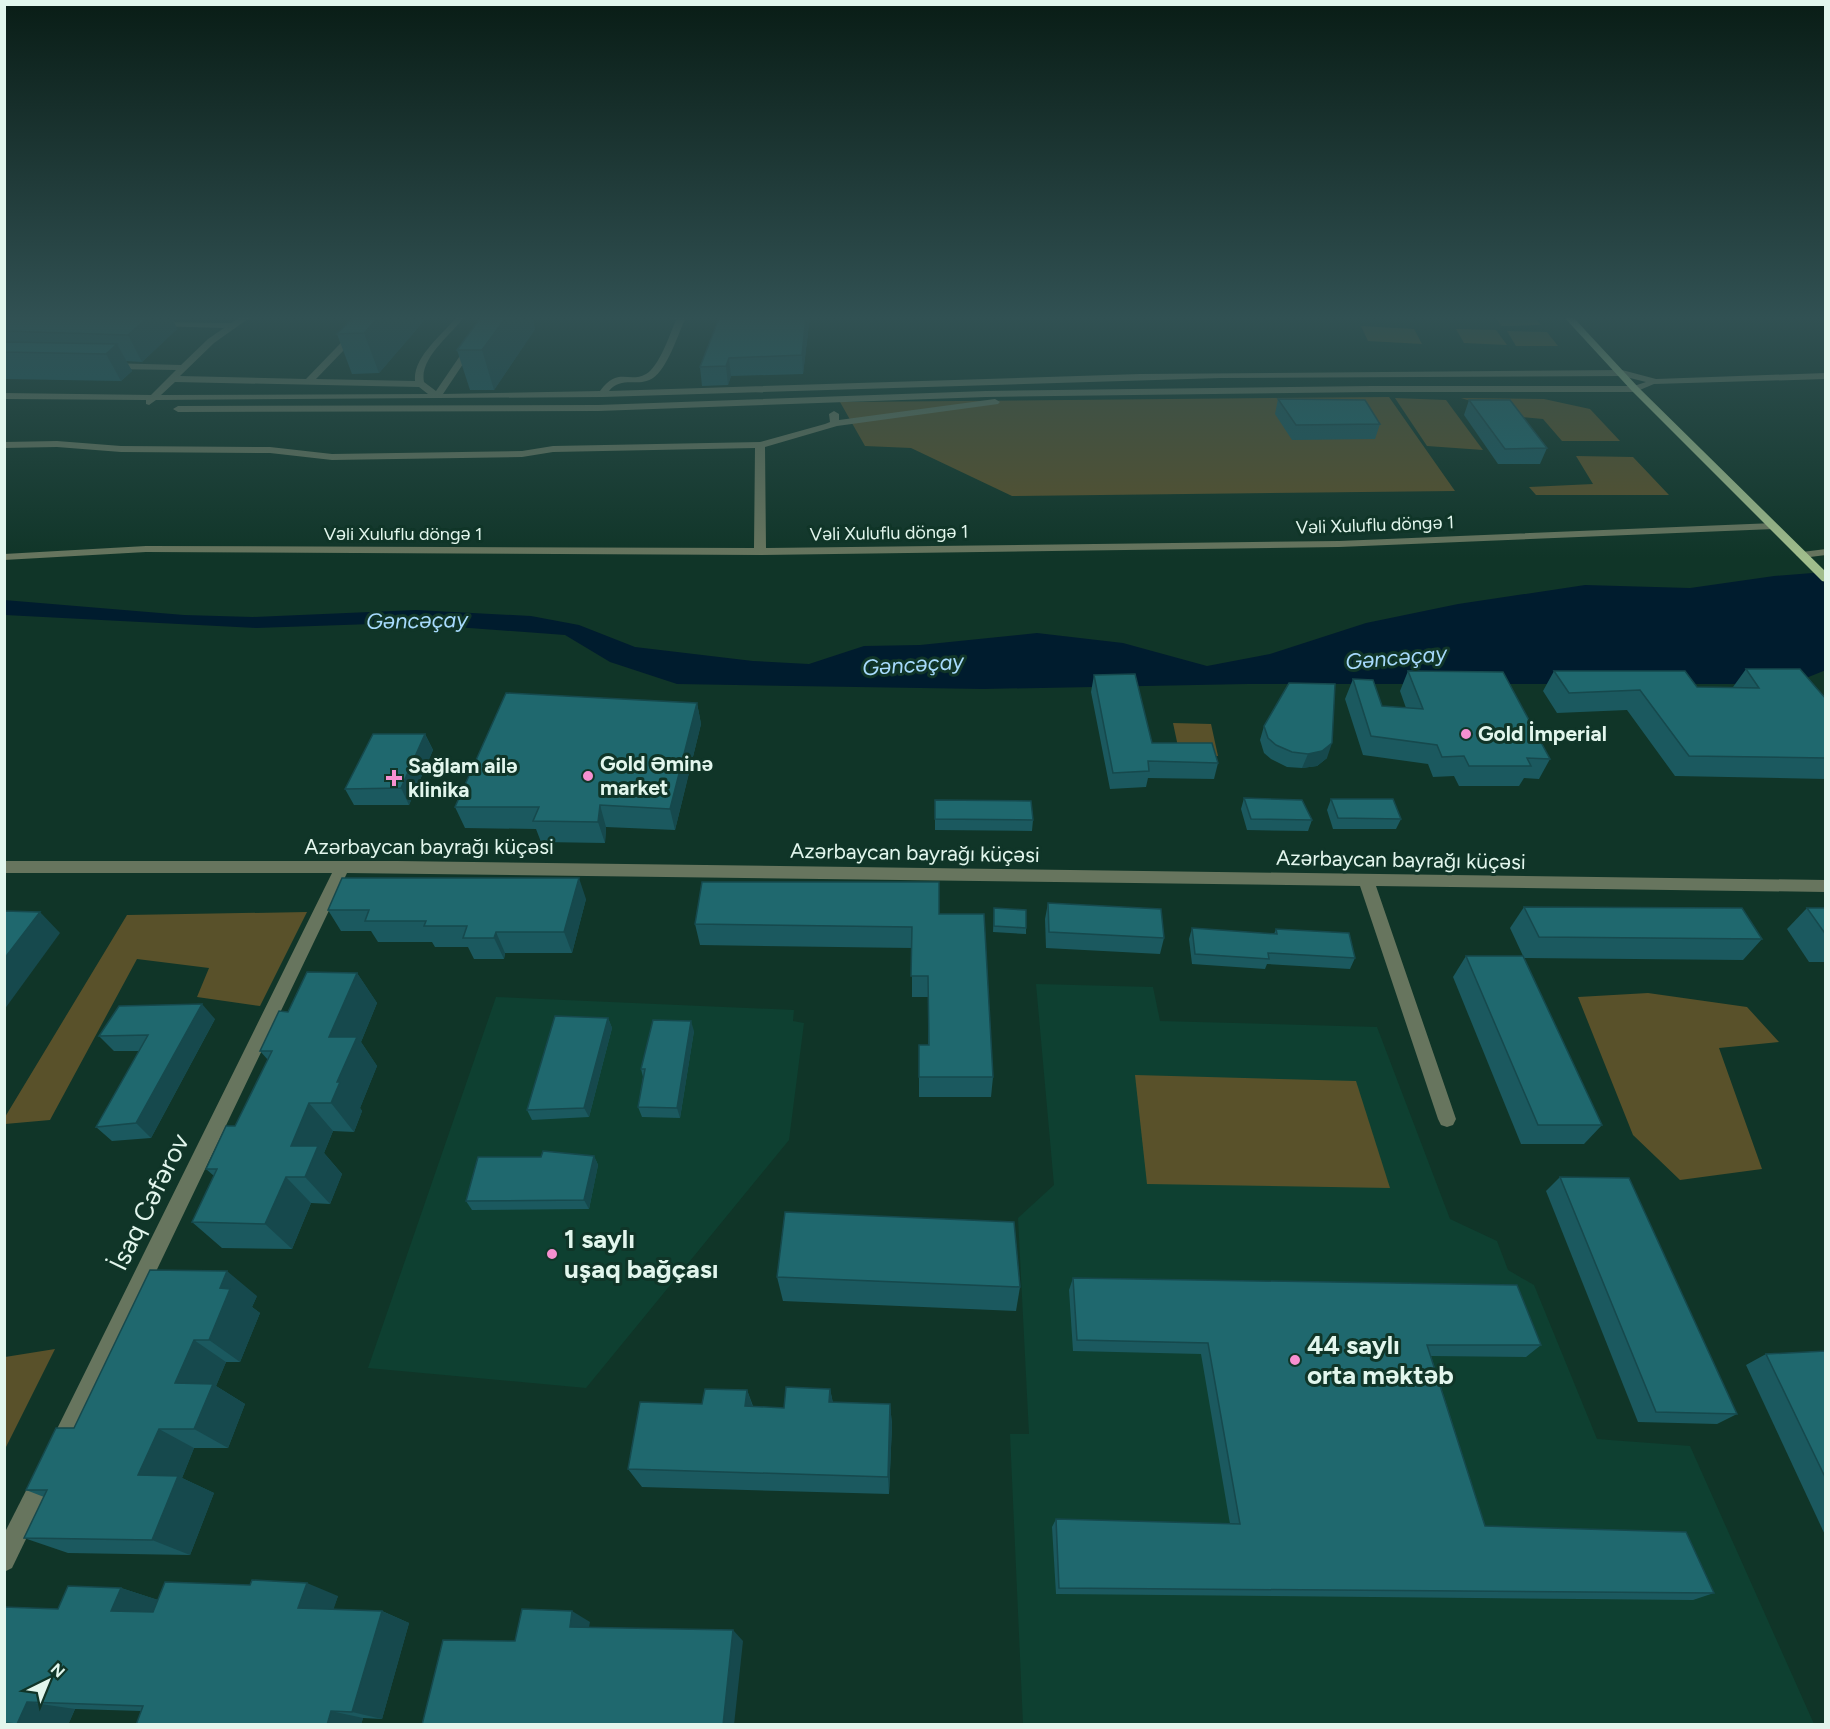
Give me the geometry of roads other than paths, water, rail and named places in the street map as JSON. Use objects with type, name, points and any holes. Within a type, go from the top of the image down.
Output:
[{"type":"main road","points":[[1643,397],[1826,579]]},
{"type":"street","points":[[17,397],[153,404],[413,397]]},
{"type":"street","points":[[142,408],[153,404],[159,397]]},
{"type":"street","points":[[832,397],[835,423]]},
{"type":"street","points":[[165,409],[598,408],[927,397]]},
{"type":"street","points":[[4,445],[57,444],[197,451],[270,450],[332,457],[522,454],[553,449],[760,445],[835,423],[1037,397]]},
{"type":"street","points":[[4,405],[131,408]]},
{"type":"street","points":[[760,445],[760,552]]},
{"type":"street","name":"Vəli Xuluflu döngə 1","points":[[4,557],[146,549],[760,552],[1339,544],[1774,526]]},
{"type":"street","points":[[1802,555],[1826,552]]},
{"type":"street","name":"Azərbaycan bayrağı küçəsi","points":[[4,867],[342,868],[1826,886]]},
{"type":"street","name":"İsaq Cəfərov","points":[[4,1560],[342,868]]},
{"type":"street","points":[[1366,880],[1447,1119]]},
{"type":"water","name":"Gəncəçay","points":[[1825,572],[1826,670],[1791,684],[1248,684],[983,689],[677,684],[610,662],[565,635],[401,623],[256,628],[5,615],[4,600],[184,615],[253,617],[416,610],[531,616],[579,625],[635,647],[753,661],[809,664],[864,646],[920,645],[1037,633],[1123,643],[1207,666],[1270,654],[1366,623],[1458,604],[1585,585],[1690,588],[1774,576]]},
{"type":"place","name":"Gold İmperial","points":[[1466,734]]},
{"type":"place","name":"Gold Əminə market","points":[[588,776]]},
{"type":"place","name":"Sağlam ailə klinika","points":[[394,778]]},
{"type":"place","name":"1 saylı uşaq bağçası","points":[[552,1254]]},
{"type":"place","name":"44 saylı orta məktəb","points":[[1295,1360]]}]
